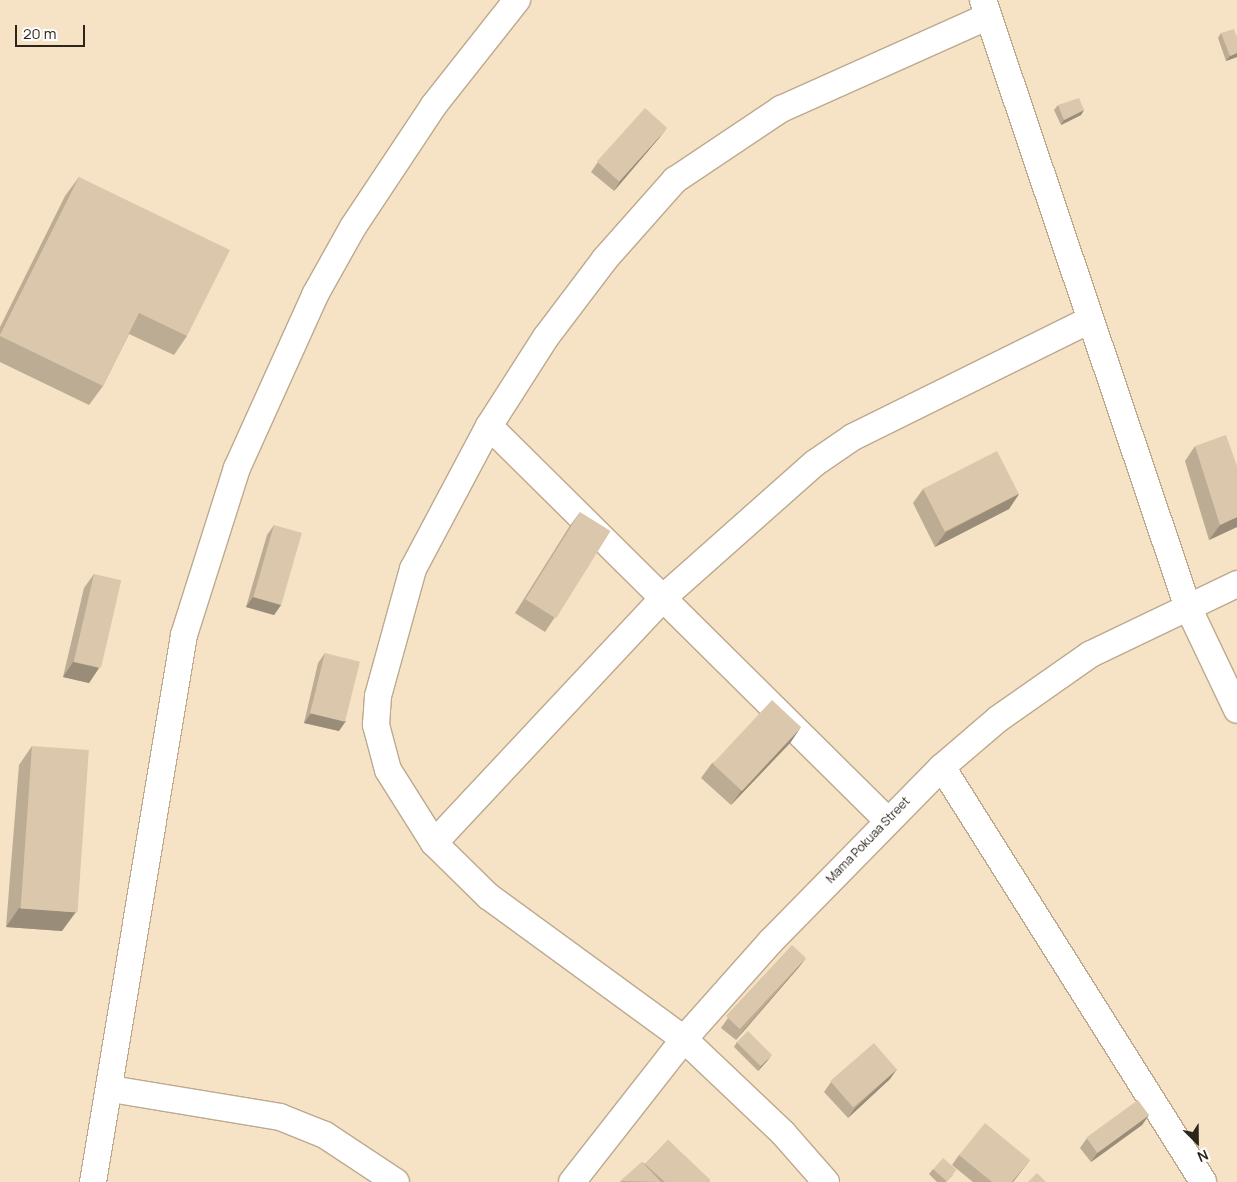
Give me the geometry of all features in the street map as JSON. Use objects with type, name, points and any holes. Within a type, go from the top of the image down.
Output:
[{"type":"street","points":[[93,1182],[111,1089],[184,635],[237,468],[315,295],[353,227],[434,105],[516,0]]},
{"type":"street","points":[[826,1182],[783,1133],[684,1039],[489,897],[434,843],[388,770],[376,725],[378,696],[413,569],[489,426],[546,337],[605,258],[675,180],[781,109],[985,9],[1187,605],[1237,710]]},
{"type":"street","points":[[434,843],[665,596],[814,463],[853,437],[1090,320]]},
{"type":"street","points":[[489,426],[665,596],[887,820]]},
{"type":"street","name":"Mama Pokuaa Street","points":[[572,1182],[684,1039],[887,820],[942,767],[998,719],[1090,654],[1187,605],[1237,584]]},
{"type":"street","points":[[942,767],[1203,1182]]},
{"type":"street","points":[[111,1089],[280,1117],[325,1135],[396,1182]]},
{"type":"building","points":[[1234,29],[1237,37],[1237,53],[1230,56],[1221,33]]},
{"type":"building","points":[[1079,98],[1084,110],[1064,120],[1058,105]]},
{"type":"building","points":[[645,108],[667,128],[619,182],[597,162]]},
{"type":"building","points":[[79,177],[230,250],[187,336],[139,313],[103,386],[0,336]]},
{"type":"building","points":[[1226,435],[1237,466],[1237,517],[1220,525],[1195,446]]},
{"type":"building","points":[[997,451],[1019,494],[945,531],[923,489]]},
{"type":"building","points":[[580,512],[611,531],[556,618],[525,599]]},
{"type":"building","points":[[274,525],[302,533],[281,605],[253,597]]},
{"type":"building","points":[[94,574],[121,580],[101,668],[74,662]]},
{"type":"building","points":[[325,653],[360,662],[345,722],[310,713]]},
{"type":"building","points":[[772,700],[801,727],[742,791],[713,764]]},
{"type":"building","points":[[32,746],[89,750],[77,913],[21,909]]},
{"type":"building","points":[[792,945],[806,958],[740,1029],[726,1016]]},
{"type":"building","points":[[748,1031],[772,1055],[761,1066],[737,1042]]},
{"type":"building","points":[[874,1043],[897,1069],[853,1107],[830,1081]]},
{"type":"building","points":[[1138,1100],[1149,1115],[1097,1153],[1086,1138]]},
{"type":"building","points":[[985,1123],[1030,1160],[1012,1182],[992,1182],[959,1155]]},
{"type":"building","points":[[668,1140],[710,1180],[708,1182],[665,1182],[645,1164]]},
{"type":"building","points":[[943,1158],[957,1170],[947,1181],[933,1169]]},
{"type":"building","points":[[642,1162],[661,1182],[620,1181]]},
{"type":"building","points":[[1037,1173],[1046,1182],[1028,1182]]}]
